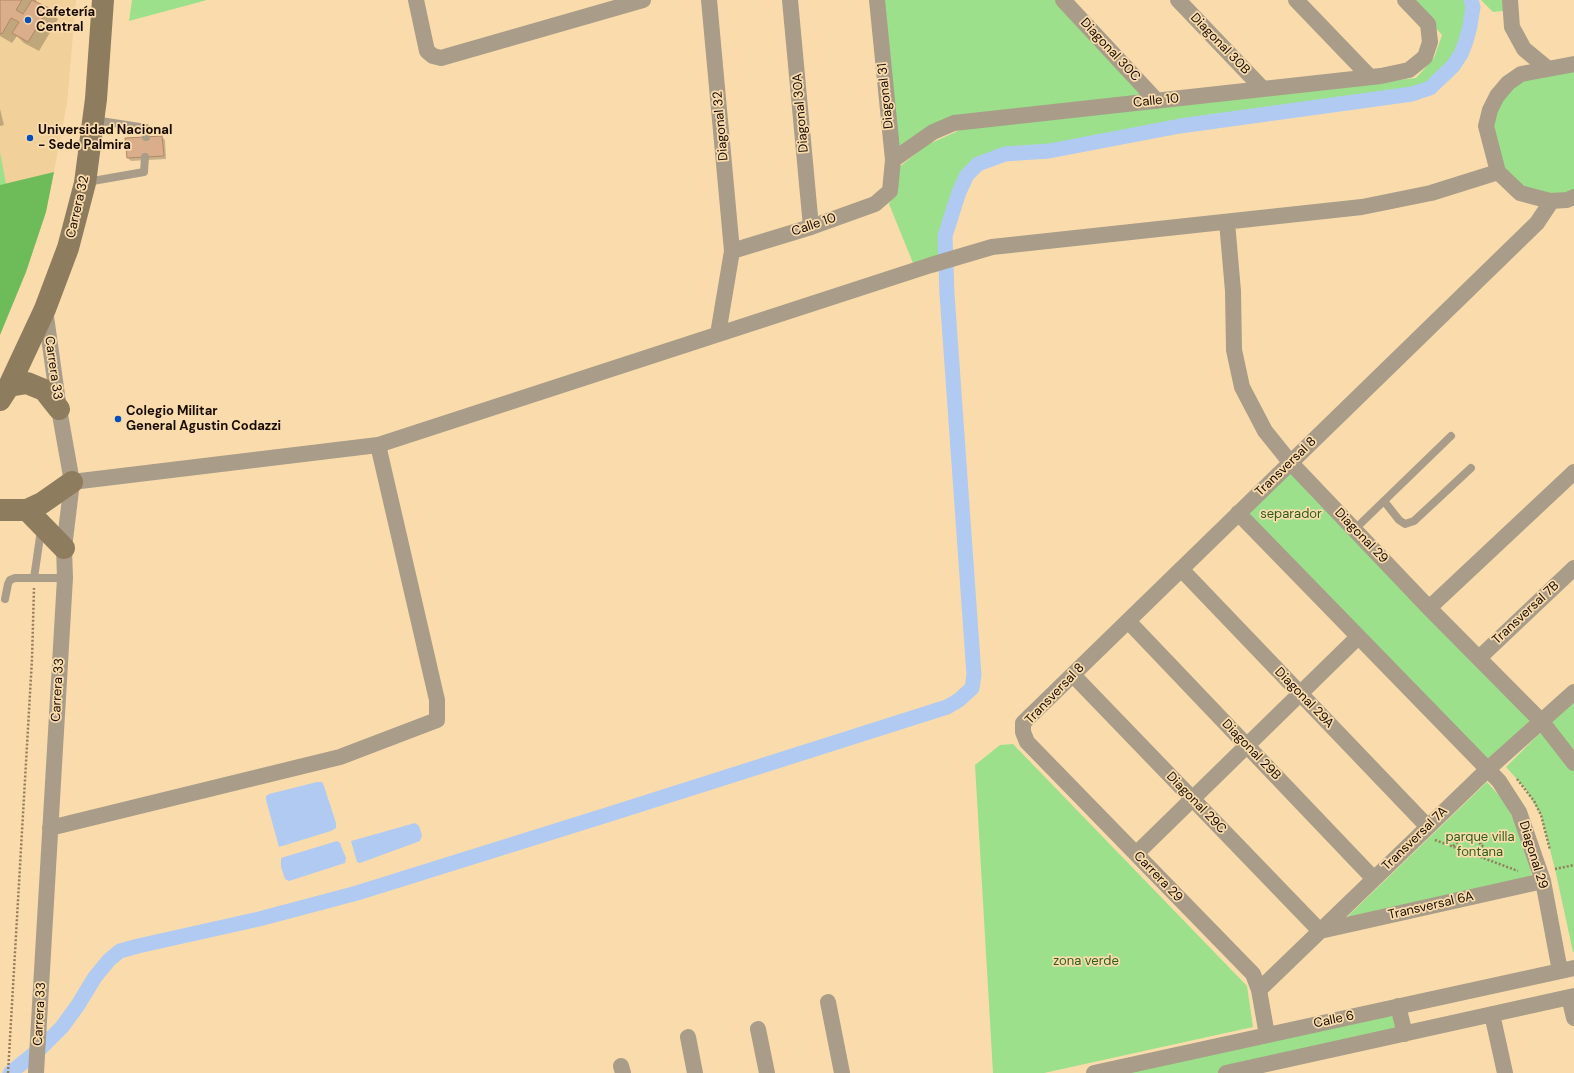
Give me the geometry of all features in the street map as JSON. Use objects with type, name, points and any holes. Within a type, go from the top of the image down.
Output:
[{"type":"street","name":"Carrera 32","points":[[5,393],[45,309],[68,248],[84,183],[96,100],[103,0]]},
{"type":"street","points":[[416,0],[427,52],[433,56],[441,58],[643,0]]},
{"type":"street","name":"Diagonal 32","points":[[709,0],[732,251],[718,334]]},
{"type":"street","name":"Diagonal 30A","points":[[790,0],[811,227]]},
{"type":"street","name":"Diagonal 31","points":[[877,0],[892,160],[890,191]]},
{"type":"street","name":"Diagonal 30C","points":[[1063,0],[1157,101]]},
{"type":"street","name":"Diagonal 30B","points":[[1178,0],[1262,89]]},
{"type":"street","points":[[1296,0],[1370,77]]},
{"type":"street","name":"Calle 10","points":[[892,160],[933,132],[954,123],[1370,77],[1409,70],[1424,57],[1430,42],[1428,24],[1405,0]]},
{"type":"street","points":[[1510,0],[1512,27],[1524,49],[1547,68]]},
{"type":"street","points":[[1574,64],[1521,74],[1508,83],[1497,96],[1490,110],[1486,126],[1498,172],[1520,193],[1550,201],[1567,200],[1574,197]]},
{"type":"street","points":[[34,518],[42,503],[72,482],[378,445],[931,265],[992,247],[1362,207],[1431,193],[1498,172]]},
{"type":"street","name":"Calle 10","points":[[732,251],[811,227],[874,204],[890,191]]},
{"type":"street","name":"Transversal 8","points":[[1023,732],[1023,723],[1537,223],[1550,201]]},
{"type":"street","name":"Diagonal 29","points":[[1227,222],[1233,291],[1234,350],[1242,387],[1265,431],[1290,462],[1429,608],[1542,722],[1574,763]]},
{"type":"street","name":"Carrera 33","points":[[36,1068],[64,578],[64,548],[72,482],[59,409],[45,309]]},
{"type":"street","points":[[5,393],[27,383],[44,390],[59,409]]},
{"type":"street","points":[[50,828],[340,757],[437,720],[437,700],[378,445]]},
{"type":"street","points":[[1429,608],[1574,472]]},
{"type":"street","points":[[0,510],[34,518],[64,548]]},
{"type":"street","name":"Diagonal 29","points":[[1238,513],[1487,770],[1500,781],[1519,812],[1543,881],[1567,969]]},
{"type":"street","name":"Transversal 7B","points":[[1479,658],[1574,568]]},
{"type":"street","name":"Diagonal 29A","points":[[1181,569],[1428,832]]},
{"type":"street","name":"Diagonal 29B","points":[[1128,621],[1374,879]]},
{"type":"street","points":[[1136,854],[1358,637]]},
{"type":"street","name":"Diagonal 29C","points":[[1073,675],[1320,931]]},
{"type":"street","name":"Transversal 7A","points":[[1259,990],[1374,879],[1428,832],[1487,770],[1574,692]]},
{"type":"street","name":"Carrera 29","points":[[1023,732],[1027,742],[1252,974],[1259,990],[1267,1035]]},
{"type":"street","name":"Transversal 6A","points":[[1320,931],[1543,881]]},
{"type":"street","name":"Calle 6","points":[[1094,1073],[1567,969]]},
{"type":"street","points":[[1226,1073],[1277,1068],[1405,1034],[1572,997],[1574,1018]]},
{"type":"street","points":[[828,1002],[842,1073]]},
{"type":"street","points":[[1398,1006],[1405,1034]]},
{"type":"street","points":[[1492,1014],[1505,1073]]},
{"type":"street","points":[[758,1029],[767,1073]]},
{"type":"street","points":[[688,1037],[695,1073]]},
{"type":"lane","points":[[93,120],[146,128],[146,137]]},
{"type":"lane","points":[[84,183],[144,172],[145,157]]},
{"type":"lane","points":[[1355,529],[1451,436]]},
{"type":"lane","points":[[1384,501],[1399,520],[1405,524],[1414,521],[1471,468]]},
{"type":"lane","points":[[34,518],[34,578]]},
{"type":"lane","points":[[6,599],[10,580],[15,578],[64,578]]},
{"type":"path","points":[[8,1073],[32,659],[34,578]]},
{"type":"path","points":[[1428,832],[1453,846],[1525,874]]},
{"type":"path","points":[[1453,846],[1459,840],[1469,837],[1482,842],[1480,844],[1484,847],[1482,850],[1486,851],[1482,858]]},
{"type":"path","points":[[1554,869],[1574,865]]},
{"type":"shaded area","name":"Universidad Nacional - Sede Palmira","points":[[0,0],[76,0],[67,104],[46,212],[26,272],[0,335]]},
{"type":"green space","points":[[132,0],[207,0],[129,21]]},
{"type":"green space","points":[[877,0],[1063,0],[1157,101],[954,123],[893,160]]},
{"type":"green space","points":[[1411,0],[1471,0],[1472,7],[1466,41],[1452,66],[1430,87],[1412,94],[1181,124],[1050,150],[1005,154],[993,157],[977,163],[964,174],[956,188],[942,234],[942,254],[913,263],[889,204],[895,190],[899,167],[927,145],[962,129],[1416,78],[1434,58],[1442,35]]},
{"type":"green space","points":[[1481,0],[1503,0],[1504,11],[1493,12]]},
{"type":"green space","points":[[1574,66],[1574,195],[1549,205],[1498,172],[1486,126],[1508,83]]},
{"type":"green space","points":[[0,152],[6,184],[0,185]]},
{"type":"green space","points":[[54,172],[46,212],[26,272],[0,335],[0,185]]},
{"type":"green space","name":"separador","points":[[1290,462],[1537,721],[1488,766],[1238,513]]},
{"type":"green space","points":[[1574,694],[1574,750],[1546,720]]},
{"type":"green space","points":[[1540,733],[1552,742],[1574,770],[1574,952],[1541,815],[1525,788],[1506,767]]},
{"type":"green space","name":"zona verde","points":[[1013,744],[1247,986],[1253,1027],[1044,1073],[993,1073],[975,765],[1000,745]]},
{"type":"green space","name":"parque villa fontana","points":[[1487,782],[1503,800],[1523,836],[1532,877],[1347,917]]},
{"type":"green space","points":[[1398,1006],[1405,1034],[1234,1073],[1094,1073]]},
{"type":"water","points":[[317,782],[322,782],[324,786],[336,823],[336,828],[331,831],[279,847],[266,796]]},
{"type":"water","points":[[415,823],[419,826],[422,835],[420,841],[360,863],[357,862],[351,841]]},
{"type":"water","points":[[337,841],[340,843],[346,858],[345,863],[289,881],[285,879],[281,867],[281,858]]},
{"type":"building","name":"Cafetería Central","points":[[0,0],[22,0],[16,10],[23,14],[32,0],[49,8],[28,42],[12,33],[19,22],[11,18],[2,34],[0,33]]},
{"type":"building","points":[[162,136],[164,156],[127,158],[125,138]]},
{"type":"waterway","points":[[10,1073],[41,1048],[62,1027],[78,1005],[95,977],[109,960],[120,951],[259,919],[357,893],[947,707],[959,700],[972,688],[974,675],[947,294],[945,236],[959,192],[967,175],[978,164],[1005,154],[1049,151],[1180,126],[1412,94],[1430,88],[1453,66],[1461,54],[1470,26],[1473,7],[1471,0]]},
{"type":"place","name":"Cafetería Central","points":[[28,20]]},
{"type":"place","name":"Universidad Nacional - Sede Palmira","points":[[30,138]]},
{"type":"place","name":"Colegio Militar General Agustin Codazzi","points":[[118,419]]}]
